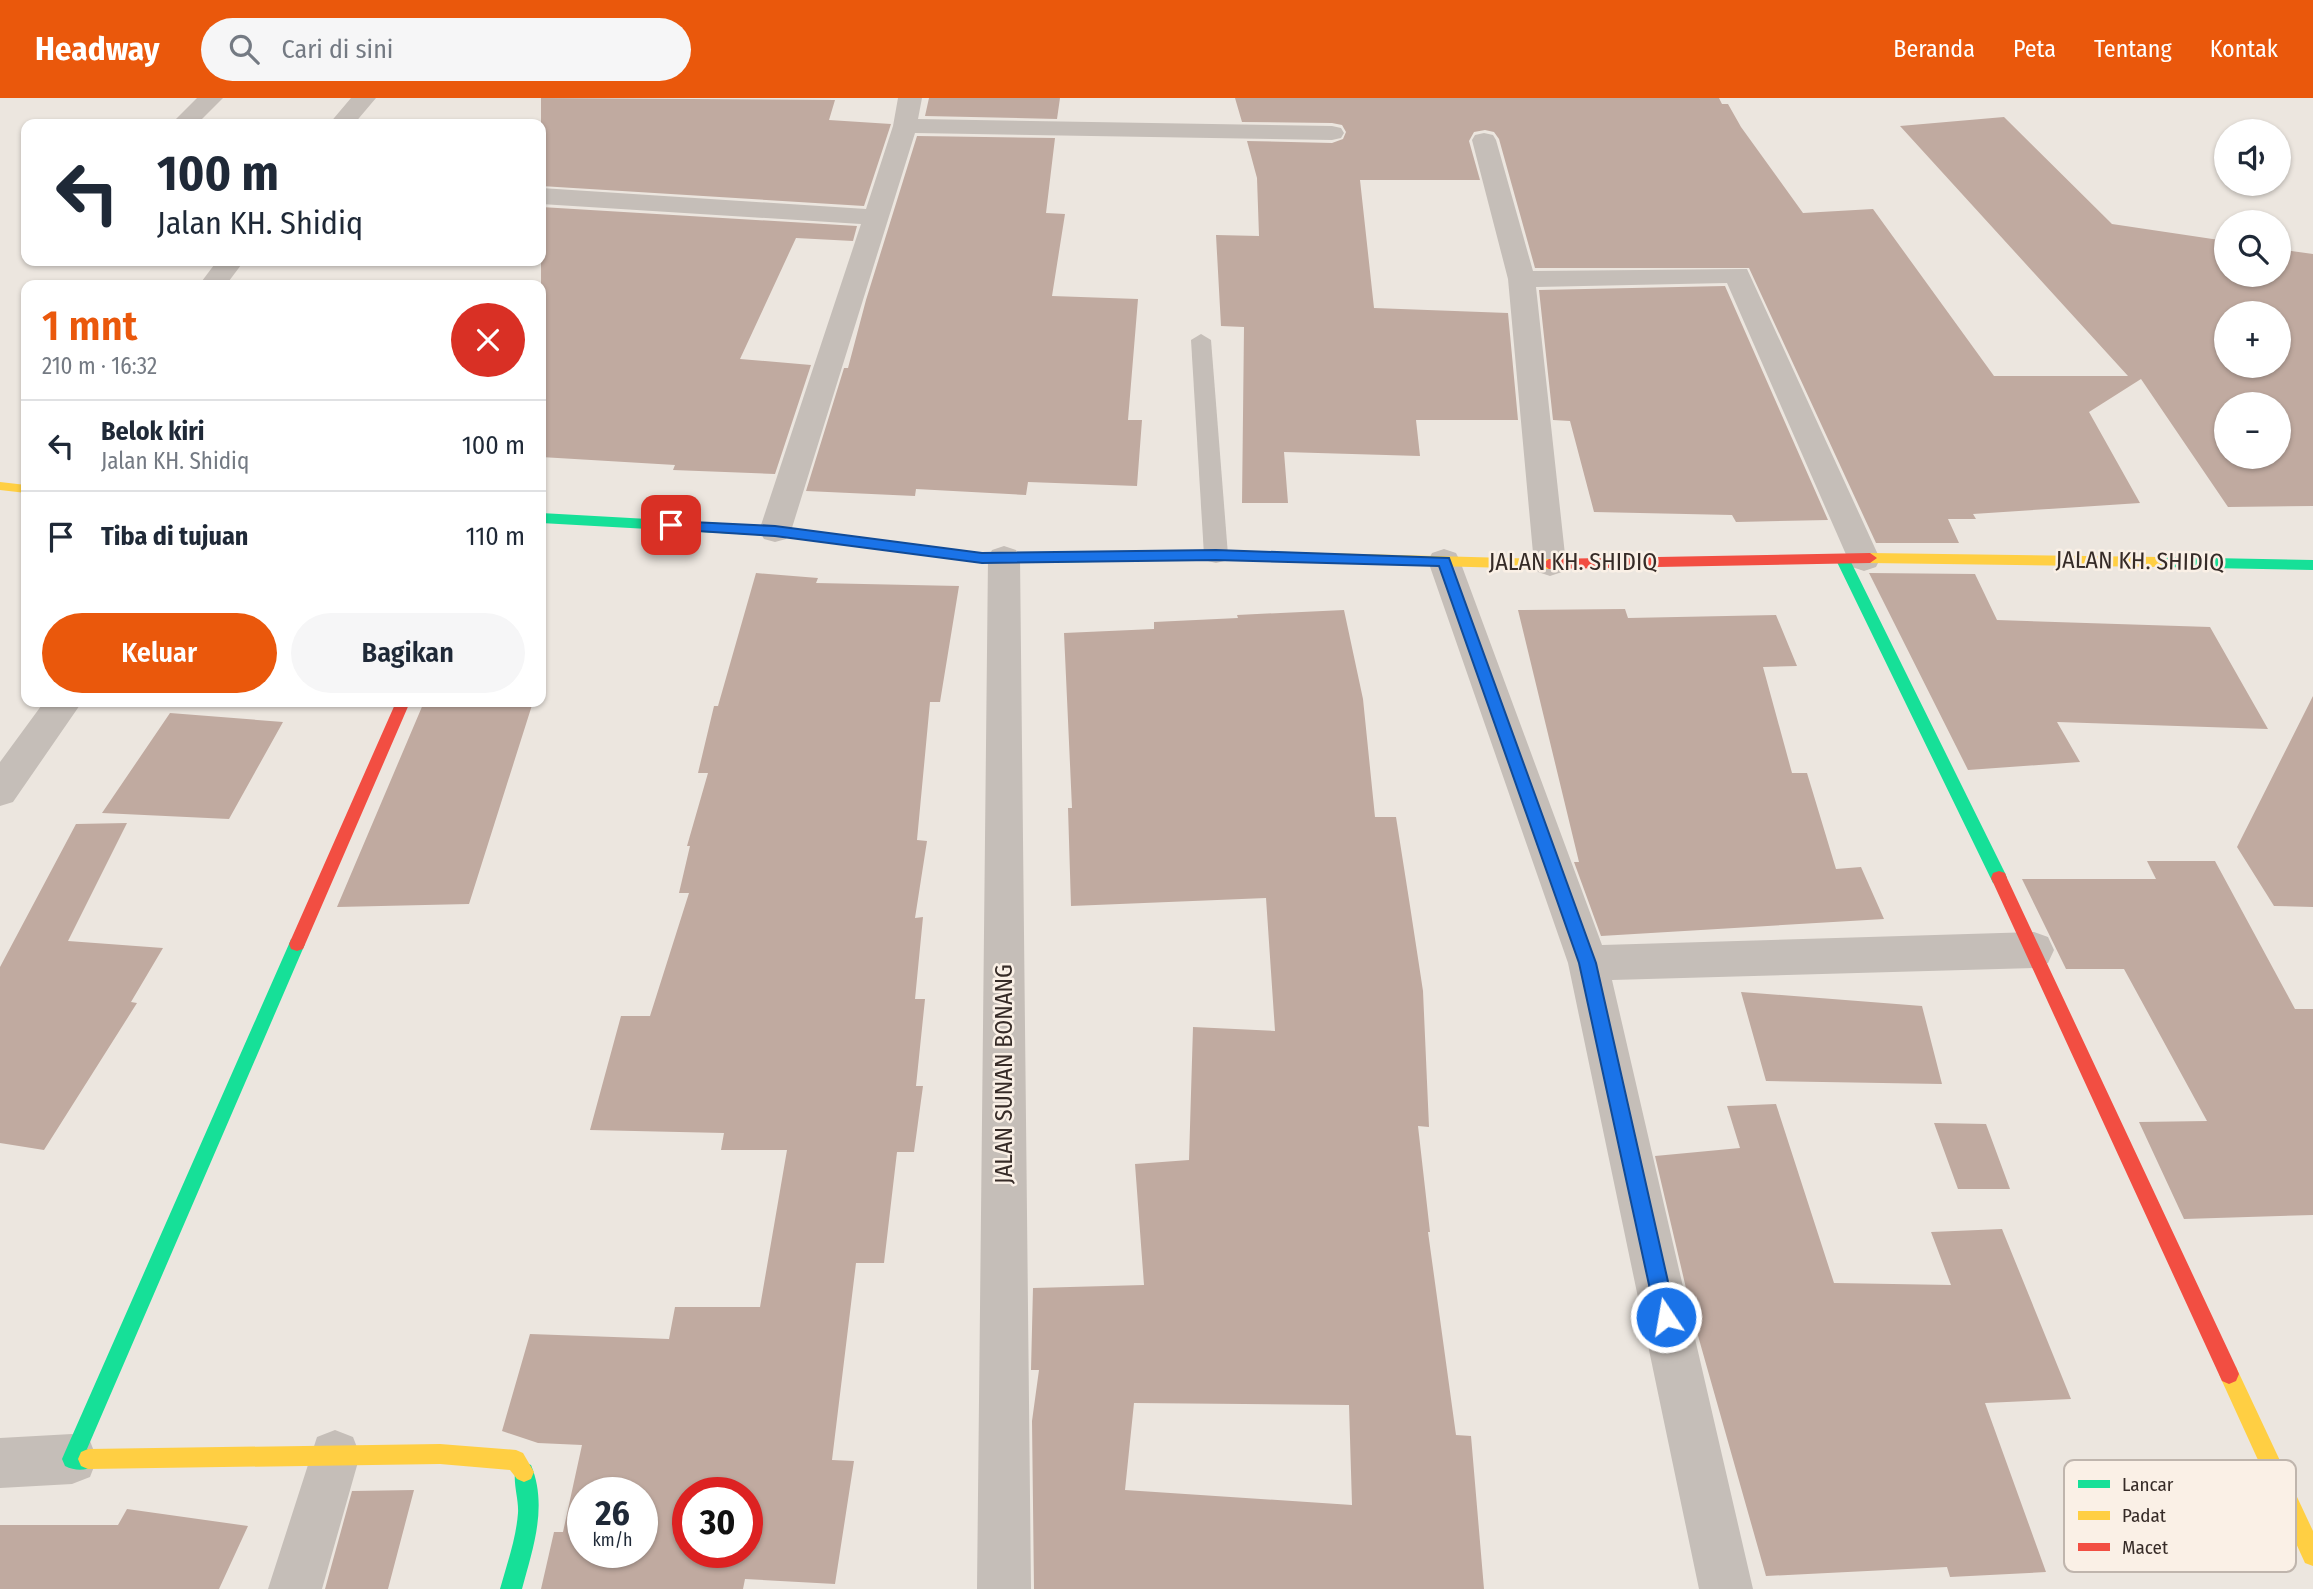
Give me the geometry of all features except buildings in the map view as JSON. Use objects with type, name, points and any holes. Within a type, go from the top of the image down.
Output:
[{"type":"street","points":[[188,119],[211,98]]},
{"type":"street","points":[[345,119],[364,98]]},
{"type":"street","points":[[775,531],[905,125],[910,98]]},
{"type":"street","points":[[905,125],[1332,134]]},
{"type":"street","points":[[1484,140],[1522,279],[1550,564]]},
{"type":"street","points":[[546,196],[876,217]]},
{"type":"street","points":[[216,280],[227,266]]},
{"type":"street","points":[[1522,279],[1737,275],[1853,559],[2269,1460]]},
{"type":"street","points":[[0,486],[21,488]]},
{"type":"street","name":"JALAN KH. SHIDIQ","points":[[546,518],[775,531],[1004,558],[1216,555],[1550,564],[1853,559],[2313,565]]},
{"type":"street","name":"JALAN SUNAN BONANG","points":[[1004,558],[1004,1589]]},
{"type":"street","points":[[1444,561],[1588,963],[1726,1589]]},
{"type":"street","points":[[0,791],[60,707]]},
{"type":"street","points":[[72,1459],[401,707]]},
{"type":"street","points":[[1588,963],[2034,950]]},
{"type":"street","points":[[0,1463],[72,1459],[440,1454],[516,1460],[526,1470],[530,1502],[511,1589]]},
{"type":"street","points":[[295,1589],[335,1455]]},
{"type":"street","points":[[2296,1518],[2313,1555]]},
{"type":"lane","points":[[1201,340],[1216,555]]},
{"type":"traffic: fast","points":[[546,518],[775,531],[982,558],[1095,557]]},
{"type":"traffic: fast","points":[[1843,560],[1999,878]]},
{"type":"traffic: fast","points":[[2159,562],[2313,565]]},
{"type":"traffic: fast","points":[[88,1459],[72,1459],[297,944]]},
{"type":"traffic: fast","points":[[511,1589],[528,1516],[528,1487],[524,1472]]},
{"type":"traffic: slow","points":[[0,486],[21,488]]},
{"type":"traffic: slow","points":[[1095,557],[1216,555],[1549,564]]},
{"type":"traffic: slow","points":[[1870,558],[2159,562]]},
{"type":"traffic: slow","points":[[2229,1374],[2269,1460]]},
{"type":"traffic: slow","points":[[88,1459],[440,1454],[516,1460],[524,1472]]},
{"type":"traffic: slow","points":[[2296,1518],[2313,1555]]},
{"type":"traffic: jam","points":[[1549,564],[1870,558]]},
{"type":"traffic: jam","points":[[297,944],[401,707]]},
{"type":"traffic: jam","points":[[1999,878],[2229,1374]]},
{"type":"route","points":[[671,525],[775,531],[982,558],[1216,555],[1444,561],[1588,963],[1666,1317]]}]
